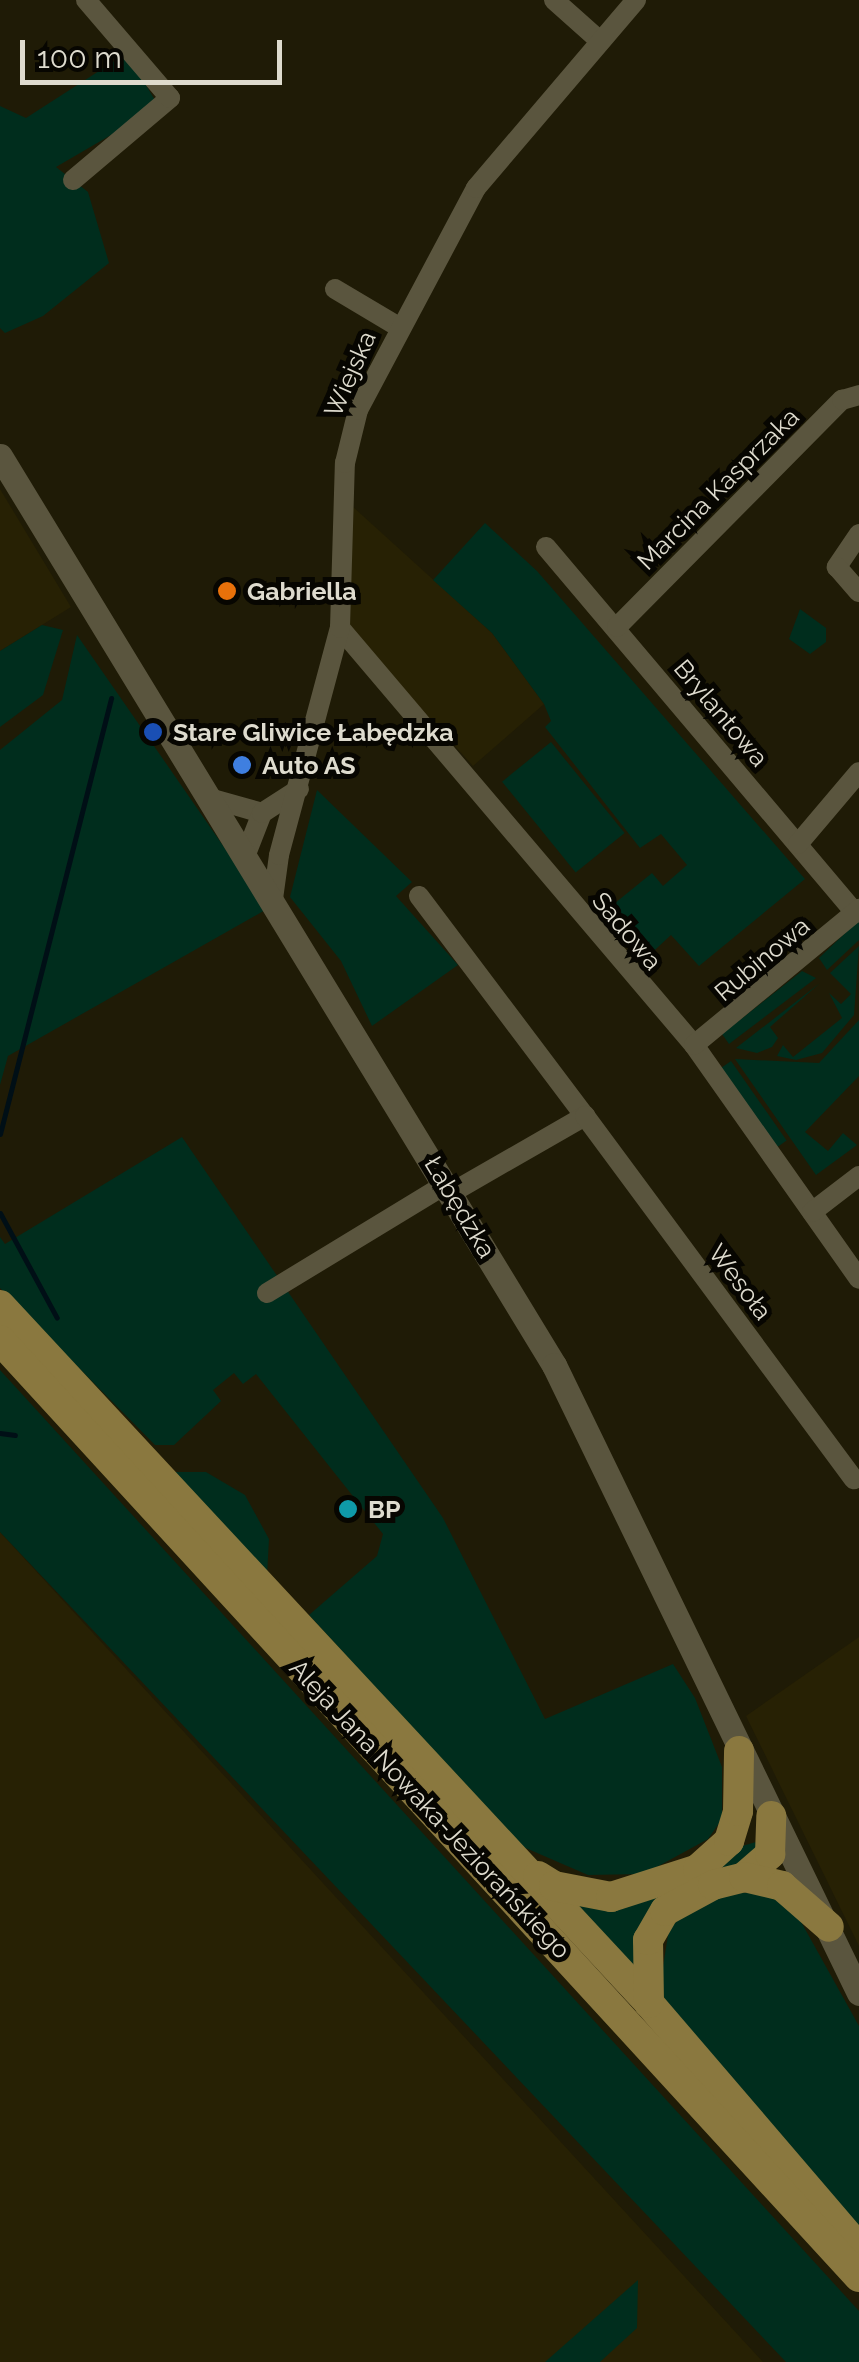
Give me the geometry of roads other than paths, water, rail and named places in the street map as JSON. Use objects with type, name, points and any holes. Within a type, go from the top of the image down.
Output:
[{"type":"main road","points":[[0,1305],[649,2003],[859,2248]]},
{"type":"main road","name":"Aleja Jana Nowaka-Jeziorańskiego","points":[[0,1340],[859,2277]]},
{"type":"main road","points":[[728,1842],[738,1811],[739,1751]]},
{"type":"main road","points":[[524,1867],[554,1886],[611,1897],[676,1881],[728,1842],[752,1834],[778,1835],[762,1865],[744,1877],[714,1885],[666,1911],[648,1940],[649,2003]]},
{"type":"main road","points":[[744,1877],[782,1886],[829,1926]]},
{"type":"street","points":[[73,180],[170,98],[86,0]]},
{"type":"street","points":[[554,0],[600,41]]},
{"type":"street","name":"Wiejska","points":[[274,899],[279,855],[340,628],[347,444],[399,327],[476,188],[636,0]]},
{"type":"street","points":[[335,290],[399,327]]},
{"type":"street","name":"Marcina Kasprzaka","points":[[617,628],[842,400],[859,395]]},
{"type":"street","name":"Łabędzka","points":[[0,456],[274,899],[571,1396],[778,1835],[829,1926],[859,1993]]},
{"type":"street","points":[[859,534],[838,566],[859,592]]},
{"type":"street","name":"Brylantowa","points":[[546,547],[857,911]]},
{"type":"street","name":"Sadowa","points":[[340,628],[694,1045],[859,1279]]},
{"type":"street","points":[[798,844],[859,772]]},
{"type":"street","points":[[279,855],[248,857],[262,814],[299,789]]},
{"type":"street","points":[[213,800],[262,814]]},
{"type":"street","name":"Wesoła","points":[[419,896],[854,1479]]},
{"type":"street","name":"Rubinowa","points":[[694,1045],[857,911]]},
{"type":"street","points":[[267,1293],[584,1116]]},
{"type":"street","points":[[812,1212],[859,1176]]},
{"type":"waterway","points":[[0,1134],[111,698]]},
{"type":"waterway","points":[[0,1213],[57,1318]]},
{"type":"waterway","points":[[0,1433],[15,1435]]},
{"type":"place","name":"Gabriella","points":[[227,591]]},
{"type":"place","name":"Stare Gliwice Łabędzka","points":[[153,732]]},
{"type":"place","name":"Auto AS","points":[[242,765]]},
{"type":"place","name":"BP","points":[[348,1509]]}]
